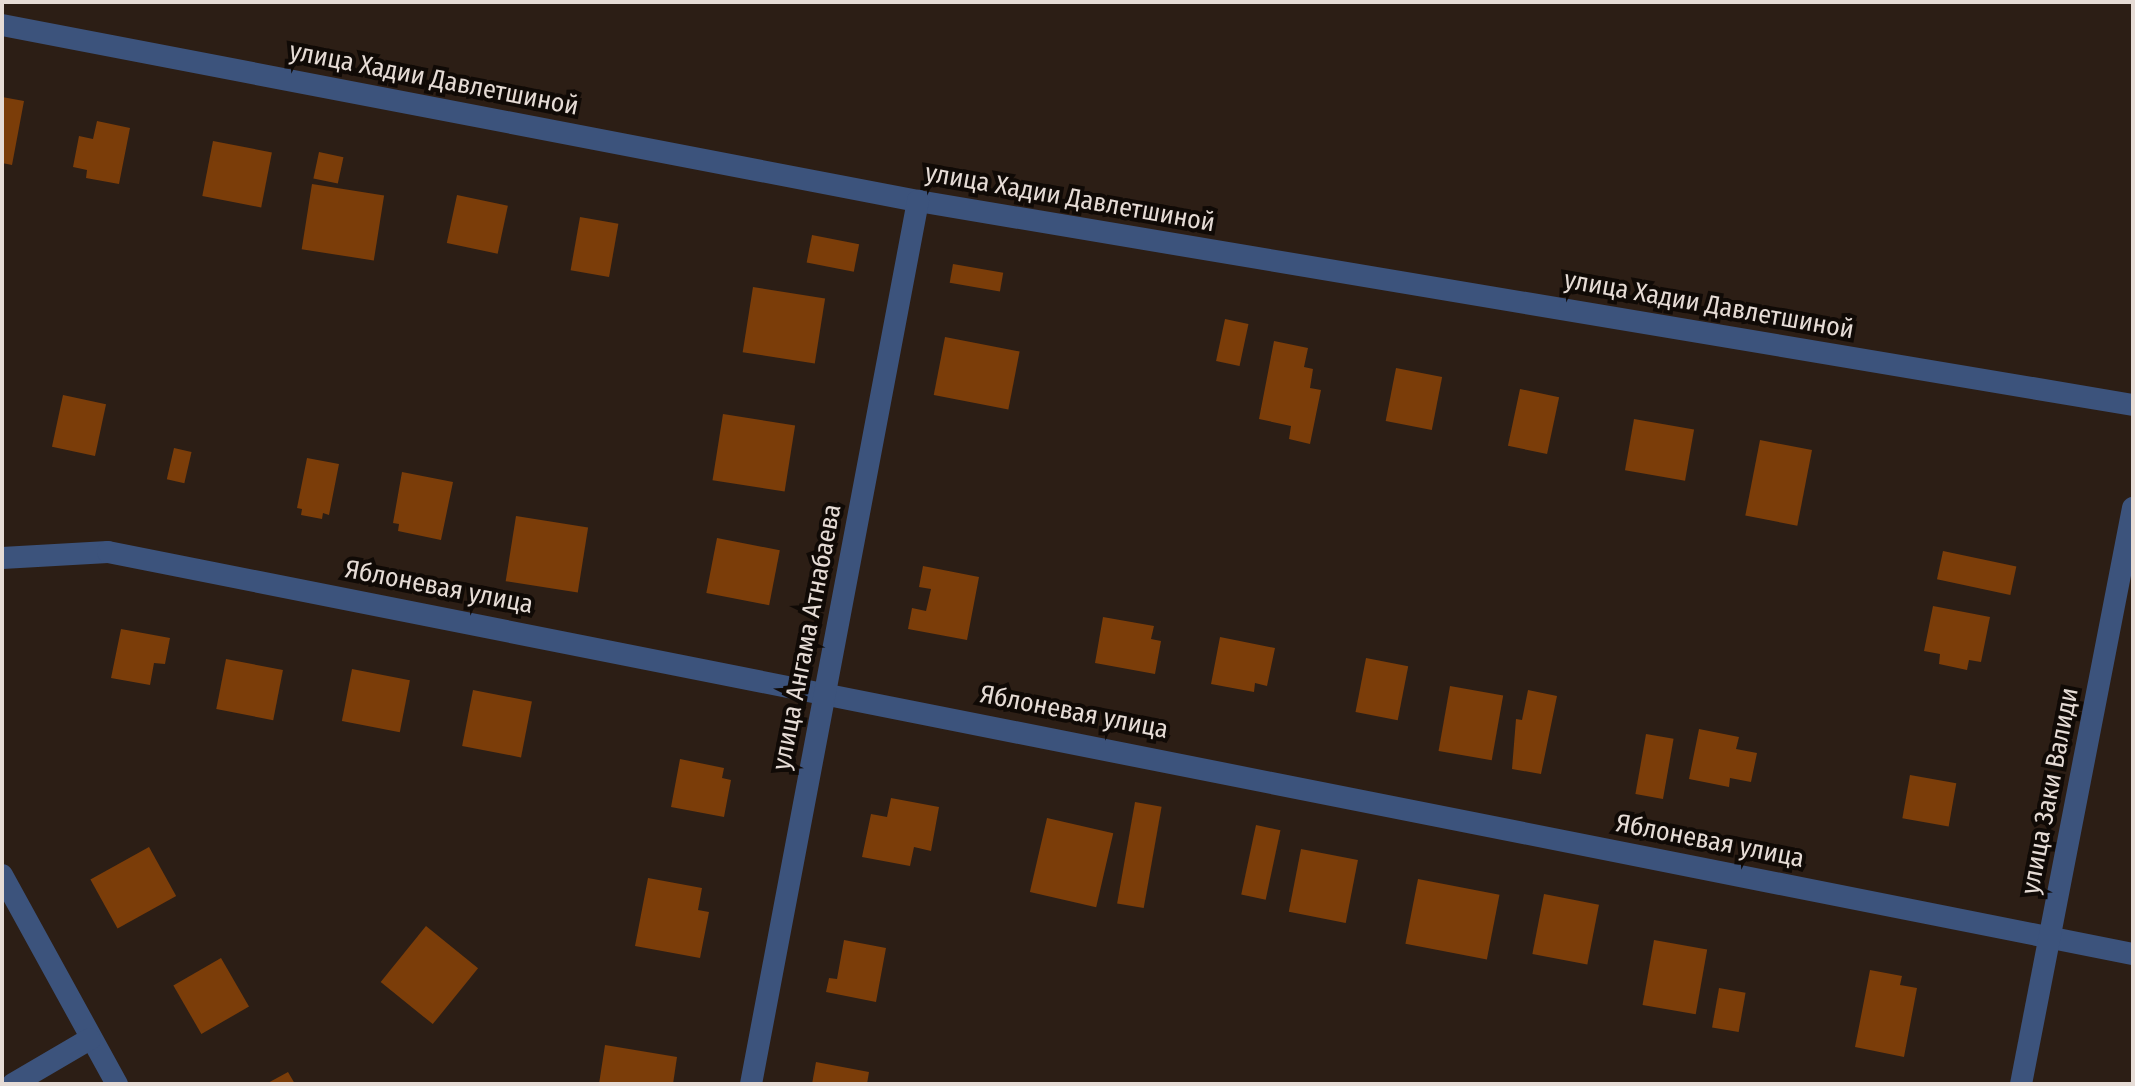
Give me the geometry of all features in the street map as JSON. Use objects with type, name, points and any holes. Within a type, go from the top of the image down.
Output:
[{"type":"street","name":"улица Хадии Давлетшиной","points":[[2,25],[918,201],[2133,405]]},
{"type":"street","name":"улица Ангама Атнабаева","points":[[751,1084],[918,201]]},
{"type":"street","name":"улица Заки Валиди","points":[[2021,1084],[2133,508]]},
{"type":"street","name":"Яблоневая улица","points":[[2,558],[108,552],[826,691],[2133,954]]},
{"type":"street","points":[[2,875],[117,1084]]},
{"type":"street","points":[[13,1084],[90,1039]]},
{"type":"building","points":[[2,97],[24,101],[12,165],[2,163]]},
{"type":"building","points":[[97,121],[130,128],[119,184],[86,178],[87,170],[73,167],[79,136],[93,139]]},
{"type":"building","points":[[213,141],[272,152],[261,207],[202,196]]},
{"type":"building","points":[[319,152],[343,157],[338,184],[313,178]]},
{"type":"building","points":[[312,184],[384,195],[374,261],[302,249]]},
{"type":"building","points":[[457,195],[508,206],[498,254],[447,243]]},
{"type":"building","points":[[580,217],[618,224],[609,277],[571,270]]},
{"type":"building","points":[[812,235],[859,244],[854,272],[807,262]]},
{"type":"building","points":[[953,264],[1003,273],[1000,292],[950,283]]},
{"type":"building","points":[[753,287],[825,298],[815,364],[743,352]]},
{"type":"building","points":[[1225,319],[1248,324],[1240,366],[1216,361]]},
{"type":"building","points":[[945,337],[1020,352],[1008,409],[934,395]]},
{"type":"building","points":[[1274,341],[1308,348],[1304,367],[1313,369],[1310,388],[1321,390],[1310,444],[1289,439],[1291,426],[1259,419]]},
{"type":"building","points":[[1396,368],[1442,377],[1432,430],[1386,421]]},
{"type":"building","points":[[1520,389],[1559,397],[1547,454],[1508,446]]},
{"type":"building","points":[[63,395],[106,404],[95,456],[52,447]]},
{"type":"building","points":[[723,414],[795,425],[785,492],[713,480]]},
{"type":"building","points":[[1634,419],[1694,430],[1685,481],[1625,470]]},
{"type":"building","points":[[1760,440],[1812,450],[1797,526],[1745,516]]},
{"type":"building","points":[[174,448],[192,452],[184,483],[167,479]]},
{"type":"building","points":[[307,458],[339,464],[329,515],[323,513],[322,519],[301,515],[302,509],[297,508]]},
{"type":"building","points":[[402,472],[453,482],[441,540],[398,531],[399,524],[393,523]]},
{"type":"building","points":[[516,516],[588,527],[578,593],[506,581]]},
{"type":"building","points":[[717,538],[780,550],[769,605],[706,593]]},
{"type":"building","points":[[1943,551],[2016,567],[2010,595],[1937,579]]},
{"type":"building","points":[[923,566],[979,577],[967,640],[908,629],[912,608],[926,611],[931,589],[919,587]]},
{"type":"building","points":[[1933,606],[1990,617],[1981,662],[1969,660],[1967,670],[1939,664],[1940,654],[1924,651]]},
{"type":"building","points":[[1103,617],[1154,626],[1151,639],[1161,641],[1155,674],[1095,663]]},
{"type":"building","points":[[121,629],[170,638],[165,664],[154,663],[150,685],[111,678]]},
{"type":"building","points":[[1220,637],[1275,648],[1267,686],[1255,683],[1254,692],[1211,684]]},
{"type":"building","points":[[1366,658],[1408,666],[1398,720],[1356,712]]},
{"type":"building","points":[[226,659],[283,670],[273,720],[216,709]]},
{"type":"building","points":[[352,669],[410,680],[400,732],[342,721]]},
{"type":"building","points":[[1450,686],[1503,695],[1492,760],[1439,751]]},
{"type":"building","points":[[473,690],[532,701],[521,757],[462,746]]},
{"type":"building","points":[[1528,690],[1557,696],[1541,774],[1512,769],[1516,719],[1522,720]]},
{"type":"building","points":[[1699,729],[1739,737],[1736,749],[1757,753],[1751,782],[1730,778],[1729,787],[1689,779]]},
{"type":"building","points":[[1646,734],[1674,739],[1663,799],[1635,794]]},
{"type":"building","points":[[680,759],[724,768],[722,778],[731,780],[724,817],[671,807]]},
{"type":"building","points":[[1910,775],[1956,783],[1949,826],[1902,818]]},
{"type":"building","points":[[891,798],[939,807],[931,851],[914,847],[910,866],[862,857],[871,814],[887,817]]},
{"type":"building","points":[[1135,802],[1162,807],[1144,908],[1117,903]]},
{"type":"building","points":[[1047,818],[1113,833],[1096,907],[1030,892]]},
{"type":"building","points":[[1256,825],[1280,830],[1266,900],[1241,894]]},
{"type":"building","points":[[149,847],[176,896],[118,928],[90,879]]},
{"type":"building","points":[[1301,849],[1358,860],[1346,923],[1289,912]]},
{"type":"building","points":[[648,878],[702,888],[698,910],[709,912],[700,958],[635,946]]},
{"type":"building","points":[[1418,879],[1499,895],[1487,960],[1405,944]]},
{"type":"building","points":[[1544,894],[1599,905],[1587,965],[1532,954]]},
{"type":"building","points":[[426,926],[478,968],[433,1024],[381,982]]},
{"type":"building","points":[[844,940],[886,948],[876,1002],[826,992],[829,978],[837,979]]},
{"type":"building","points":[[1654,940],[1707,949],[1696,1014],[1643,1005]]},
{"type":"building","points":[[221,958],[249,1006],[201,1034],[173,986]]},
{"type":"building","points":[[1870,970],[1902,976],[1900,985],[1917,988],[1904,1057],[1855,1047]]},
{"type":"building","points":[[1719,988],[1746,993],[1739,1032],[1712,1027]]},
{"type":"building","points":[[605,1045],[677,1057],[673,1084],[599,1084]]},
{"type":"building","points":[[816,1062],[869,1072],[867,1084],[812,1084]]},
{"type":"building","points":[[288,1072],[295,1084],[266,1084]]}]
